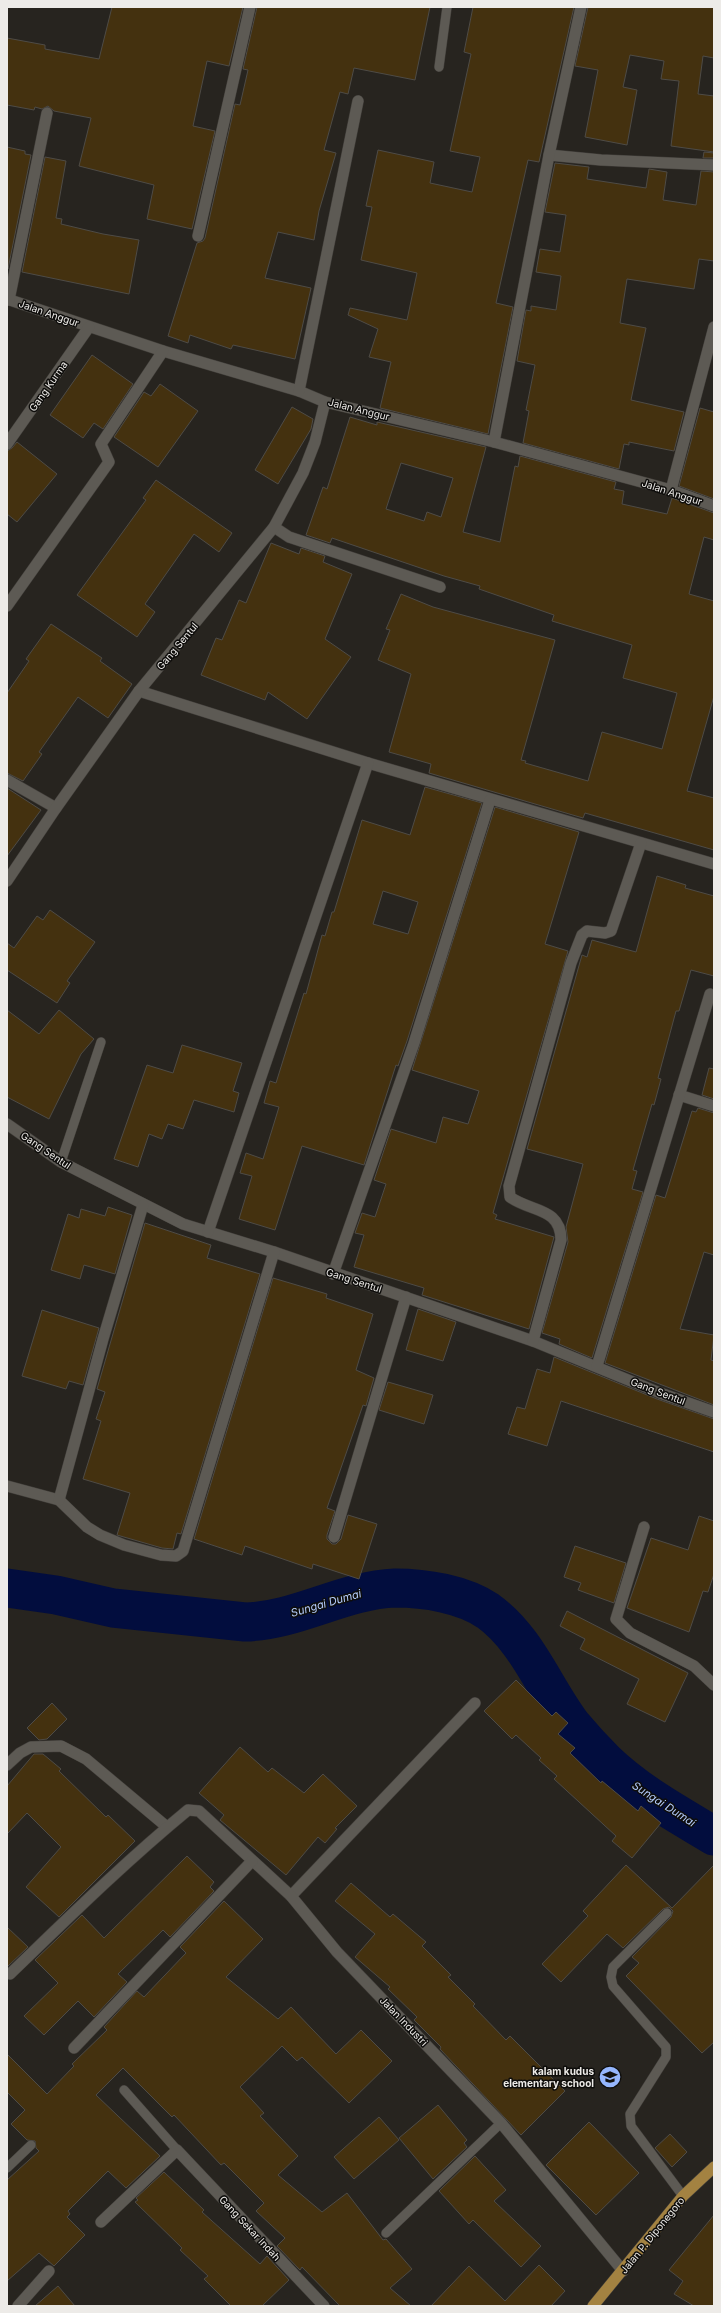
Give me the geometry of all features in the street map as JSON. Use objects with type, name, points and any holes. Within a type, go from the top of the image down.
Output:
[{"type":"main road","name":"Jalan P. Diponegoro","points":[[594,2306],[683,2196],[714,2167]]},
{"type":"street","points":[[198,236],[250,7]]},
{"type":"street","points":[[494,442],[549,155],[581,7]]},
{"type":"street","points":[[299,391],[358,101]]},
{"type":"street","points":[[8,300],[47,113]]},
{"type":"street","points":[[549,155],[601,160],[714,165]]},
{"type":"street","name":"Jalan Anggur","points":[[8,300],[163,351],[299,391],[325,402],[494,442],[671,490],[714,506]]},
{"type":"street","name":"Gang Kurma","points":[[7,444],[89,327]]},
{"type":"street","points":[[671,490],[714,327]]},
{"type":"street","points":[[7,606],[109,462],[101,444],[163,351]]},
{"type":"street","name":"Gang Sentul","points":[[7,881],[56,808],[140,691],[274,527],[303,473],[315,442],[325,402]]},
{"type":"street","points":[[274,527],[289,537],[440,588]]},
{"type":"street","points":[[140,691],[490,800],[714,864]]},
{"type":"street","points":[[208,1232],[368,763]]},
{"type":"street","points":[[7,780],[56,808]]},
{"type":"street","points":[[333,1274],[414,1043],[490,800]]},
{"type":"street","points":[[533,1341],[561,1240],[561,1232],[558,1223],[551,1216],[510,1197],[509,1186],[569,971],[579,942],[587,932],[605,933],[611,931],[642,843]]},
{"type":"street","points":[[597,1366],[710,994]]},
{"type":"street","points":[[680,1095],[714,1106]]},
{"type":"street","name":"Gang Sentul","points":[[7,1124],[61,1162],[183,1224],[274,1252],[333,1274],[406,1297],[533,1341],[660,1393],[714,1412]]},
{"type":"street","points":[[58,1500],[103,1339],[143,1205]]},
{"type":"street","points":[[7,1486],[58,1500],[87,1527],[100,1535],[124,1545],[160,1555],[176,1556],[183,1551],[274,1252]]},
{"type":"street","points":[[334,1537],[406,1297]]},
{"type":"street","points":[[644,1527],[616,1619],[630,1633],[694,1666],[714,1685]]},
{"type":"street","points":[[291,1896],[475,1703]]},
{"type":"street","points":[[7,1765],[20,1753],[31,1747],[61,1746],[86,1759],[167,1827]]},
{"type":"street","name":"Jalan Industri","points":[[10,1974],[82,1904],[167,1827],[188,1810],[198,1811],[291,1896],[337,1952],[501,2122],[623,2271]]},
{"type":"street","points":[[74,2048],[252,1861]]},
{"type":"street","points":[[101,2222],[177,2150]]},
{"type":"street","name":"Gang Sekar Indah","points":[[177,2150],[324,2306]]},
{"type":"street","points":[[18,2306],[49,2271]]},
{"type":"lane","points":[[439,67],[447,7]]},
{"type":"lane","points":[[61,1162],[101,1042]]},
{"type":"lane","points":[[667,1913],[613,1967],[611,1977],[614,1986],[666,2047],[666,2057],[630,2114],[629,2120],[631,2126],[683,2196]]},
{"type":"lane","points":[[124,2090],[177,2150]]},
{"type":"lane","points":[[386,2232],[501,2122]]},
{"type":"lane","points":[[7,2168],[32,2145]]},
{"type":"building","points":[[112,7],[243,7],[229,66],[207,61],[193,126],[215,131],[192,229],[147,219],[154,185],[79,166],[91,118],[54,111],[48,106],[42,109],[35,107],[34,110],[7,105],[7,38],[45,45],[45,49],[99,59]]},
{"type":"building","points":[[257,7],[430,7],[415,80],[354,68],[348,94],[340,92],[324,150],[336,153],[319,211],[314,240],[278,232],[265,278],[311,288],[295,359],[233,345],[231,349],[190,335],[188,343],[168,336],[197,243],[203,241],[205,238],[235,104],[240,105],[248,70],[243,69]]},
{"type":"building","points":[[473,7],[574,7],[539,162],[528,160],[496,303],[513,307],[488,434],[380,408],[391,362],[369,357],[378,329],[348,315],[350,308],[407,320],[417,273],[361,260],[372,207],[366,206],[378,150],[434,162],[430,183],[472,192],[480,157],[450,151],[471,54],[464,52]]},
{"type":"building","points":[[588,7],[714,7],[714,58],[703,56],[698,94],[714,96],[714,152],[671,146],[679,81],[661,79],[664,61],[630,55],[623,87],[637,90],[627,145],[585,137],[598,70],[575,66]]},
{"type":"building","points":[[7,147],[25,151],[25,154],[31,155],[8,269]]},
{"type":"building","points":[[704,152],[714,153],[714,158],[703,158]]},
{"type":"building","points":[[45,157],[66,161],[56,218],[62,219],[61,224],[103,234],[139,240],[129,294],[22,272]]},
{"type":"building","points":[[555,163],[589,167],[587,179],[646,188],[649,169],[667,172],[663,200],[696,205],[701,171],[714,172],[714,261],[699,259],[694,289],[627,279],[620,323],[646,328],[631,400],[684,412],[674,451],[629,442],[629,445],[624,444],[619,469],[523,443],[529,411],[526,410],[535,365],[517,361],[526,310],[531,311],[531,306],[556,310],[561,276],[536,272],[540,249],[560,252],[566,215],[545,212]]},
{"type":"building","points":[[92,355],[133,384],[103,429],[94,423],[83,438],[50,415]]},
{"type":"building","points":[[160,384],[198,411],[158,467],[114,437],[144,392],[151,396]]},
{"type":"building","points":[[292,407],[313,419],[311,429],[278,484],[255,470]]},
{"type":"building","points":[[700,408],[714,412],[714,499],[679,486]]},
{"type":"building","points":[[350,417],[377,425],[377,422],[486,447],[463,532],[500,542],[515,466],[518,467],[520,456],[616,482],[614,489],[624,491],[622,504],[667,514],[672,498],[714,513],[714,540],[704,537],[689,594],[714,601],[714,696],[687,791],[714,798],[714,850],[585,813],[583,818],[429,773],[431,764],[389,752],[411,674],[378,660],[390,630],[386,629],[401,594],[433,607],[555,640],[521,760],[526,761],[525,763],[588,781],[602,732],[662,749],[677,693],[623,678],[632,645],[552,621],[554,615],[479,589],[480,586],[444,576],[332,538],[330,543],[306,535],[323,487],[327,489]],"holes":[[[401,463],[453,478],[441,517],[427,512],[424,521],[386,509]]]},
{"type":"building","points":[[17,442],[57,474],[17,522],[7,514],[7,451]]},
{"type":"building","points":[[156,480],[232,533],[219,552],[194,534],[145,604],[155,612],[137,637],[77,595],[146,500],[143,498]]},
{"type":"building","points":[[271,543],[299,554],[301,548],[325,556],[323,562],[352,574],[325,639],[351,657],[307,719],[268,692],[265,700],[201,675],[216,638],[222,640],[239,600],[246,603]]},
{"type":"building","points":[[51,624],[102,658],[100,661],[132,684],[108,718],[78,697],[39,752],[42,754],[23,781],[7,773],[7,693],[29,661],[26,659]]},
{"type":"building","points":[[425,787],[482,803],[407,1041],[398,1066],[396,1065],[364,1165],[302,1146],[275,1230],[239,1219],[252,1176],[240,1173],[246,1153],[263,1159],[279,1107],[264,1103],[270,1081],[276,1083],[304,993],[306,994],[322,935],[325,936],[332,912],[334,912],[362,820],[410,835]],"holes":[[[383,891],[418,902],[408,934],[373,924]]]},
{"type":"building","points":[[7,788],[41,810],[7,856]]},
{"type":"building","points":[[495,807],[579,832],[545,944],[568,951],[493,1213],[497,1215],[495,1219],[554,1237],[529,1329],[422,1295],[424,1288],[354,1267],[364,1235],[355,1233],[362,1213],[375,1217],[386,1184],[374,1180],[391,1129],[436,1143],[443,1117],[468,1124],[479,1091],[412,1070]]},
{"type":"building","points":[[657,876],[686,885],[685,888],[714,896],[714,976],[691,970],[679,1011],[676,1011],[658,1078],[661,1079],[654,1105],[652,1104],[633,1170],[637,1171],[632,1189],[643,1192],[592,1358],[559,1344],[560,1339],[542,1333],[568,1242],[566,1227],[583,1164],[527,1149],[582,955],[587,957],[592,940],[636,952]]},
{"type":"building","points":[[50,910],[95,942],[67,981],[70,983],[57,1003],[7,970],[7,943],[14,948],[37,916],[43,920]]},
{"type":"building","points":[[7,1010],[39,1034],[59,1010],[94,1039],[81,1054],[49,1119],[7,1097]]},
{"type":"building","points":[[182,1045],[242,1063],[233,1091],[239,1093],[234,1112],[194,1100],[183,1129],[168,1124],[162,1139],[149,1134],[138,1167],[114,1159],[147,1065],[173,1073]]},
{"type":"building","points":[[709,1068],[714,1069],[714,1099],[702,1095]]},
{"type":"building","points":[[698,1108],[714,1113],[714,1255],[704,1252],[680,1329],[714,1335],[711,1360],[714,1361],[714,1405],[605,1363],[656,1195],[665,1198],[692,1111],[696,1112]]},
{"type":"building","points":[[108,1207],[132,1215],[115,1274],[84,1265],[80,1279],[51,1270],[68,1214],[79,1218],[81,1209],[105,1216]]},
{"type":"building","points":[[145,1223],[211,1245],[207,1258],[260,1274],[181,1534],[177,1533],[173,1549],[162,1548],[117,1535],[130,1493],[83,1479],[101,1421],[96,1419],[105,1392],[97,1389]]},
{"type":"building","points":[[273,1278],[327,1294],[326,1298],[373,1314],[356,1370],[374,1378],[366,1406],[363,1405],[327,1508],[335,1511],[327,1535],[327,1539],[332,1544],[336,1544],[341,1539],[348,1515],[377,1524],[359,1579],[313,1564],[312,1569],[245,1546],[242,1555],[194,1539]]},
{"type":"building","points":[[418,1309],[456,1322],[443,1361],[406,1350]]},
{"type":"building","points":[[42,1310],[99,1328],[83,1385],[69,1381],[66,1389],[22,1376]]},
{"type":"building","points":[[554,1357],[657,1399],[714,1419],[714,1452],[561,1401],[547,1446],[508,1434],[517,1407],[525,1409],[537,1369],[550,1373]]},
{"type":"building","points":[[388,1382],[433,1395],[424,1424],[379,1410]]},
{"type":"building","points":[[699,1516],[714,1521],[714,1574],[708,1592],[703,1591],[689,1632],[627,1608],[651,1538],[688,1550]]},
{"type":"building","points":[[575,1546],[626,1563],[614,1603],[578,1590],[581,1583],[564,1577]]},
{"type":"building","points":[[567,1611],[688,1673],[665,1722],[627,1704],[639,1679],[580,1649],[585,1639],[560,1626]]},
{"type":"building","points":[[516,1680],[552,1716],[556,1712],[568,1723],[558,1734],[575,1748],[570,1753],[601,1783],[602,1781],[638,1811],[641,1806],[661,1823],[632,1858],[612,1841],[616,1836],[554,1779],[557,1776],[539,1760],[541,1758],[516,1735],[512,1739],[484,1711]]},
{"type":"building","points":[[52,1703],[67,1719],[47,1739],[39,1740],[27,1728]]},
{"type":"building","points":[[240,1747],[268,1772],[272,1768],[304,1793],[323,1774],[357,1806],[335,1828],[337,1829],[325,1843],[318,1837],[286,1875],[220,1820],[224,1815],[199,1793]]},
{"type":"building","points":[[34,1754],[43,1754],[61,1769],[59,1771],[106,1817],[108,1815],[135,1841],[59,1917],[26,1887],[61,1847],[27,1813],[7,1834],[7,1786]]},
{"type":"building","points":[[187,1856],[214,1882],[210,1887],[214,1891],[170,1937],[163,1930],[118,1974],[127,1982],[94,2017],[78,2001],[44,2035],[24,2016],[58,1983],[35,1960],[82,1915],[104,1938]]},
{"type":"building","points":[[626,1865],[672,1908],[714,1865],[714,2042],[702,2053],[626,1976],[639,1963],[632,1957],[671,1917],[673,1911],[669,1907],[663,1909],[623,1948],[607,1934],[561,1982],[542,1964],[588,1916],[583,1911]]},
{"type":"building","points":[[351,1883],[390,1917],[393,1914],[426,1942],[422,1946],[451,1975],[448,1977],[475,2004],[473,2006],[506,2040],[510,2036],[565,2091],[521,2135],[440,2049],[441,2047],[414,2020],[417,2017],[388,1989],[390,1987],[355,1957],[375,1934],[335,1901]]},
{"type":"building","points":[[224,1901],[263,1939],[226,1977],[278,2019],[291,2007],[336,2054],[361,2030],[392,2061],[349,2103],[302,2057],[297,2061],[282,2046],[240,2087],[264,2113],[260,2116],[298,2156],[278,2175],[322,2212],[347,2193],[383,2240],[386,2239],[412,2269],[390,2288],[411,2306],[340,2306],[302,2267],[300,2270],[277,2246],[285,2238],[256,2211],[264,2203],[224,2163],[221,2165],[174,2115],[172,2117],[123,2068],[96,2095],[160,2156],[126,2188],[108,2171],[68,2211],[70,2214],[67,2217],[85,2235],[54,2266],[39,2253],[7,2281],[7,2180],[39,2151],[36,2148],[35,2141],[27,2140],[11,2124],[25,2110],[7,2092],[7,2054],[47,2094],[74,2066],[72,2064],[107,2030],[104,2027],[137,1991],[144,1997],[186,1953],[180,1947]]},
{"type":"building","points":[[7,1927],[28,1947],[7,1967]]},
{"type":"building","points":[[438,2105],[467,2140],[464,2143],[467,2147],[433,2179],[399,2138]]},
{"type":"building","points":[[379,2117],[399,2140],[354,2179],[334,2157]]},
{"type":"building","points":[[589,2122],[639,2173],[596,2215],[546,2165]]},
{"type":"building","points":[[670,2134],[687,2152],[672,2167],[655,2148]]},
{"type":"building","points":[[475,2156],[506,2190],[494,2201],[541,2246],[521,2267],[473,2220],[469,2224],[439,2191]]},
{"type":"building","points":[[164,2172],[204,2210],[202,2212],[260,2264],[267,2256],[289,2280],[262,2306],[231,2306],[204,2279],[208,2276],[180,2250],[182,2248],[135,2202],[138,2200],[136,2198]]},
{"type":"building","points":[[714,2215],[714,2306],[694,2306],[674,2294],[683,2281],[669,2270]]},
{"type":"building","points":[[539,2265],[565,2291],[551,2306],[431,2306],[469,2266],[505,2301]]},
{"type":"building","points":[[58,2286],[75,2306],[35,2306]]},
{"type":"waterway","name":"Sungai Dumai","points":[[7,1588],[56,1595],[113,1608],[245,1622],[283,1617],[357,1594],[395,1588],[419,1589],[443,1593],[467,1600],[488,1611],[502,1622],[514,1635],[572,1725],[605,1761],[630,1783],[714,1836]]},
{"type":"place","name":"kalam kudus elementary school","points":[[610,2077]]}]
